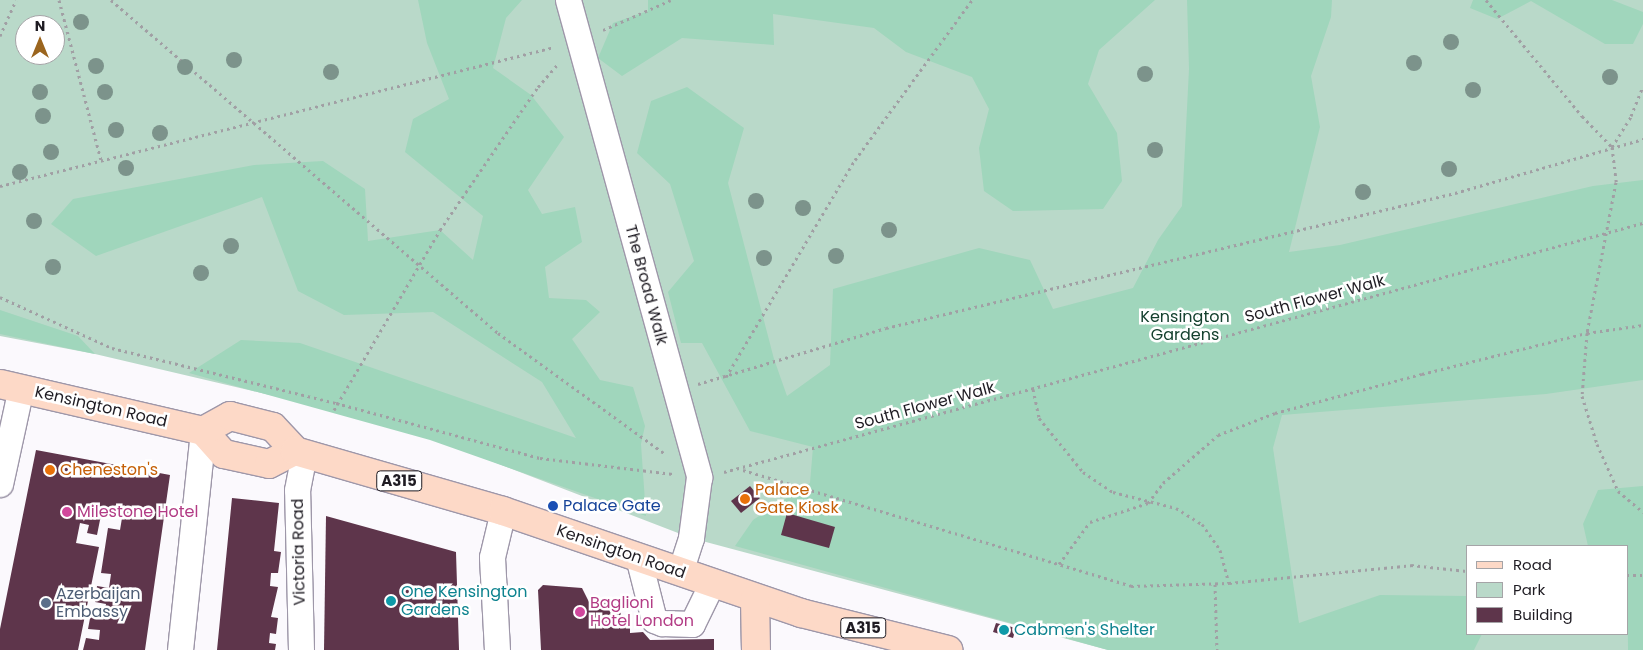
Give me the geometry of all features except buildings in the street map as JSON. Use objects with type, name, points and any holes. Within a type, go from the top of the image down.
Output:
[{"type":"main road","name":"Kensington Road","points":[[10,386],[203,431]]},
{"type":"main road","points":[[230,416],[273,427],[300,452],[269,464],[224,454],[203,431],[230,416]]},
{"type":"main road","name":"Kensington Road","points":[[300,452],[503,511],[755,598],[948,650]]},
{"type":"main road","points":[[755,598],[756,650]]},
{"type":"street","name":"The Broad Walk","points":[[568,0],[699,477],[691,538],[680,571]]},
{"type":"street","points":[[0,484],[10,386]]},
{"type":"street","points":[[180,650],[203,431]]},
{"type":"street","name":"Victoria Road","points":[[300,452],[297,490],[301,650]]},
{"type":"street","points":[[497,650],[492,556],[503,511]]},
{"type":"street","points":[[638,557],[654,620],[662,623],[692,624],[712,582]]},
{"type":"path","points":[[0,36],[16,0]]},
{"type":"path","points":[[59,0],[101,160]]},
{"type":"path","points":[[111,0],[498,333],[666,454]]},
{"type":"path","points":[[0,186],[579,41],[671,0]]},
{"type":"path","points":[[726,378],[855,160],[972,0]]},
{"type":"path","points":[[1486,0],[1582,116],[1612,147],[1616,182],[1587,333],[1582,396],[1597,444],[1618,491],[1643,512]]},
{"type":"path","points":[[334,410],[336,403],[418,264],[538,87],[579,41]]},
{"type":"path","points":[[1612,147],[1631,116],[1643,86]]},
{"type":"path","points":[[675,389],[726,378],[886,328],[1455,193],[1612,147],[1643,140]]},
{"type":"path","name":"South Flower Walk","points":[[1059,564],[742,470],[1643,223]]},
{"type":"path","points":[[0,297],[112,348],[336,403],[540,458],[699,477]]},
{"type":"path","points":[[1466,571],[1411,565],[1215,584],[1131,586],[1059,564],[1090,522],[1148,503],[1169,477],[1218,436],[1276,413],[1587,333],[1643,324]]},
{"type":"path","points":[[1033,389],[1039,418],[1084,472],[1113,492],[1148,503],[1176,508],[1202,524],[1220,550],[1228,583]]},
{"type":"path","points":[[1628,575],[1643,575]]},
{"type":"path","points":[[1215,584],[1217,650]]},
{"type":"green space","name":"Kensington Gardens","points":[[0,0],[1643,0],[1643,650],[1108,650],[691,538],[434,439],[334,410],[95,354],[0,336]]},
{"type":"green space","points":[[418,0],[522,0],[506,18],[493,68],[531,95],[564,137],[528,190],[542,214],[575,207],[582,242],[545,267],[549,298],[586,300],[600,312],[572,339],[600,380],[633,387],[645,426],[641,444],[646,516],[430,440],[189,373],[241,340],[300,343],[576,438],[542,382],[433,312],[344,315],[298,291],[262,197],[96,256],[51,224],[73,199],[254,165],[323,161],[365,189],[368,241],[440,230],[473,260],[483,216],[405,152],[413,119],[449,99],[427,43]]},
{"type":"green space","points":[[648,0],[1155,0],[1099,50],[1088,84],[1117,133],[1122,181],[1103,209],[1013,211],[984,191],[979,148],[989,109],[972,77],[906,52],[874,28],[773,14],[774,45],[682,38],[622,76],[598,58],[613,23],[648,11]]},
{"type":"green space","points":[[1187,0],[1332,0],[1331,17],[1311,76],[1320,127],[1289,252],[1340,245],[1593,186],[1643,180],[1643,380],[1546,394],[1282,415],[1273,448],[1299,623],[1380,595],[1466,596],[1466,635],[1482,635],[1474,650],[1108,650],[735,546],[753,520],[810,483],[813,447],[750,431],[702,343],[681,343],[668,292],[694,261],[670,184],[637,153],[651,101],[687,87],[744,128],[728,183],[774,359],[787,396],[830,365],[833,289],[979,248],[1030,260],[1053,309],[1133,288],[1158,240],[1182,206],[1189,69]]},
{"type":"green space","points":[[1473,0],[1612,0],[1643,12],[1643,24],[1633,44],[1605,44],[1531,1],[1497,19],[1470,8]]},
{"type":"green space","points":[[0,310],[78,336],[95,354],[0,334]]},
{"type":"green space","points":[[1643,486],[1643,650],[1628,650],[1628,545],[1588,545],[1583,524],[1598,490]]},
{"type":"place","name":"Cheneston's","points":[[50,470]]},
{"type":"place","name":"Palace Gate Kiosk","points":[[745,499]]},
{"type":"place","name":"Palace Gate","points":[[553,506]]},
{"type":"place","name":"Milestone Hotel","points":[[67,512]]},
{"type":"place","name":"One Kensington Gardens","points":[[391,601]]},
{"type":"place","name":"Azerbaijan Embassy","points":[[46,603]]},
{"type":"place","name":"Baglioni Hotel London","points":[[580,612]]},
{"type":"place","name":"Cabmen's Shelter","points":[[1004,630]]}]
